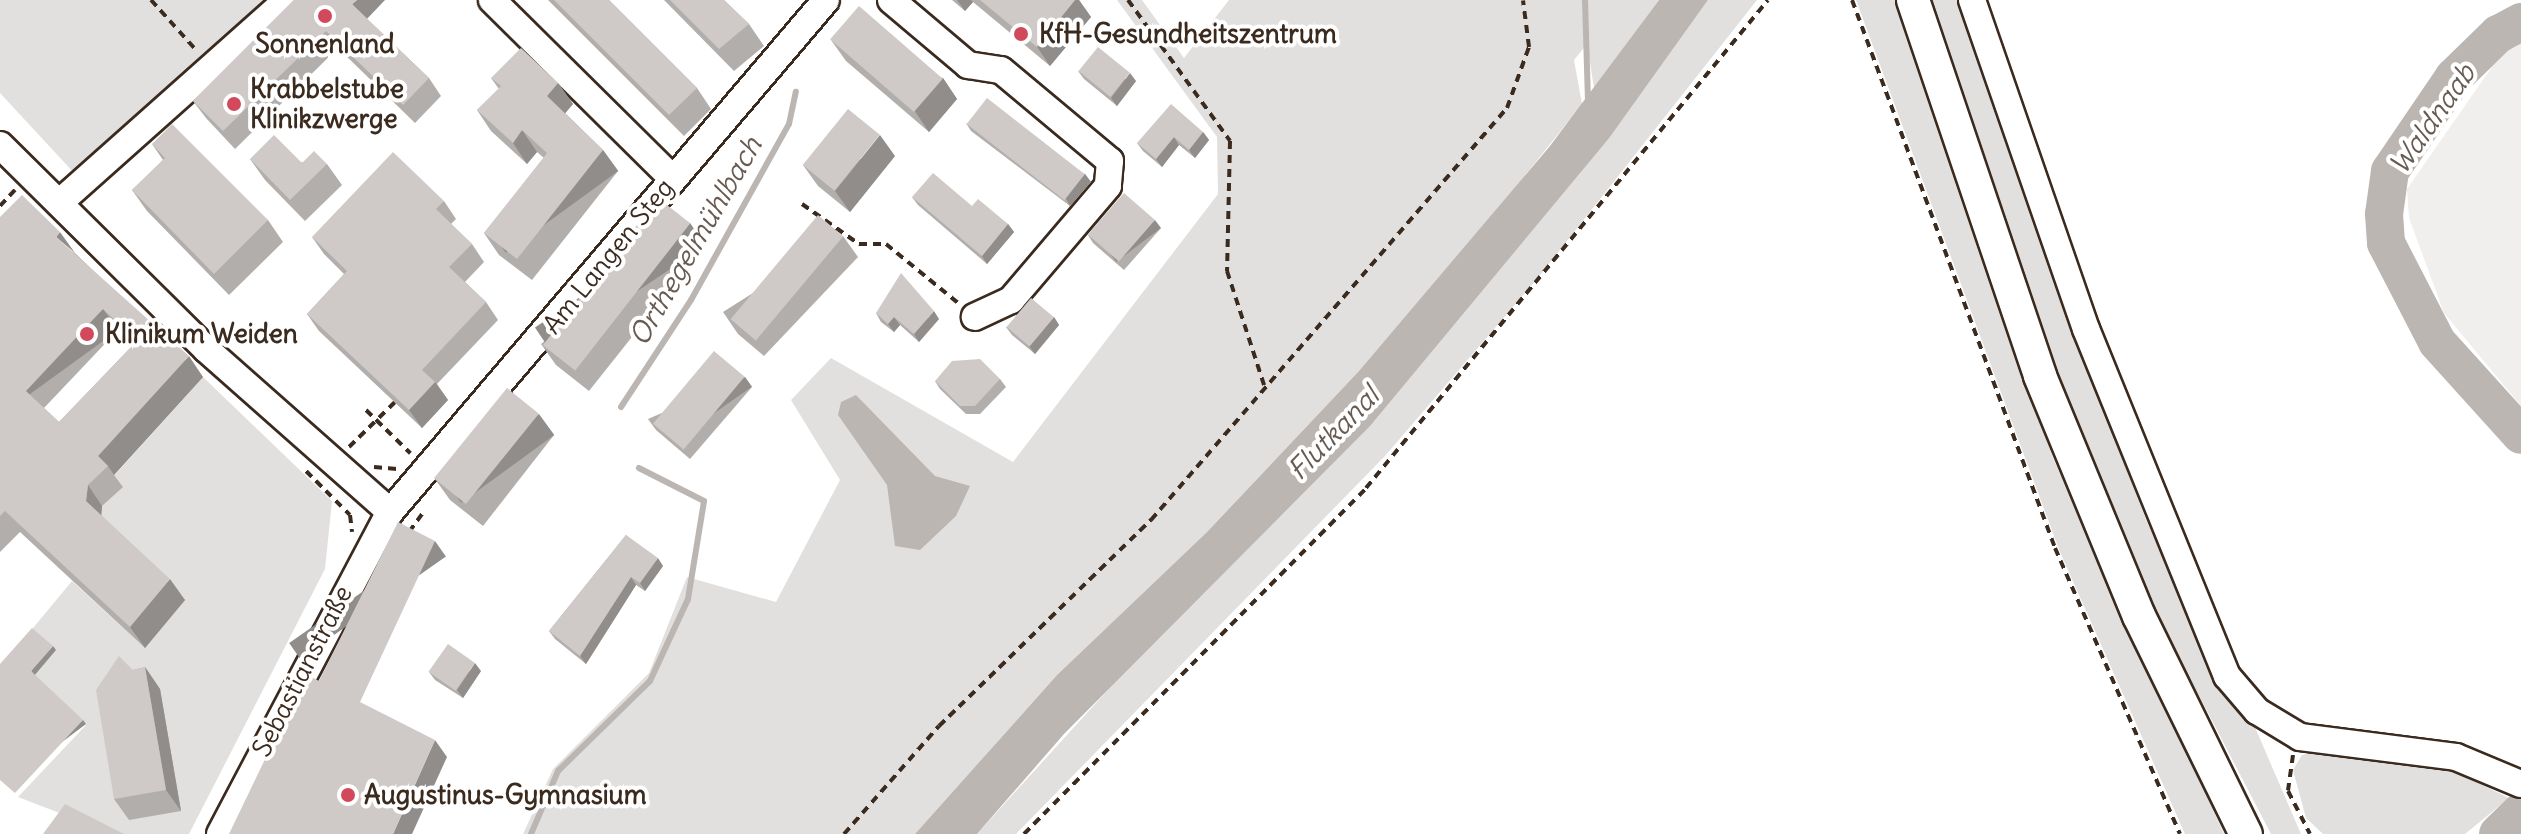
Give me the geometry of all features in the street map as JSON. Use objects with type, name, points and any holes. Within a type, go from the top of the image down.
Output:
[{"type":"main road","points":[[1913,0],[2040,376],[2139,616],[2246,834]]},
{"type":"street","points":[[59,203],[287,0]]},
{"type":"street","points":[[492,0],[672,178]]},
{"type":"street","name":"Am Langen Steg","points":[[390,512],[826,0]]},
{"type":"street","points":[[891,0],[968,65],[1001,70],[1110,161],[1108,186],[1011,300],[975,317]]},
{"type":"street","points":[[1972,0],[2086,329],[2195,606],[2242,696],[2300,737],[2456,757],[2498,770],[2521,784]]},
{"type":"street","points":[[0,145],[59,203],[343,451],[390,512]]},
{"type":"street","name":"Sebastianstraße","points":[[220,834],[390,512]]},
{"type":"path","points":[[151,0],[197,51]]},
{"type":"path","points":[[1128,0],[1230,141],[1227,271],[1264,385]]},
{"type":"path","points":[[844,834],[939,726],[1151,520],[1264,385],[1507,108],[1529,47],[1523,0]]},
{"type":"path","points":[[1024,834],[1366,488],[1768,0]]},
{"type":"path","points":[[1852,0],[2049,534],[2180,834]]},
{"type":"path","points":[[802,204],[859,244],[886,244],[975,317]]},
{"type":"path","points":[[343,451],[395,402]]},
{"type":"path","points":[[360,461],[386,470],[416,459],[366,410]]},
{"type":"path","points":[[295,461],[350,515],[348,540]]},
{"type":"path","points":[[2300,737],[2285,775],[2310,834]]},
{"type":"shaded area","points":[[0,0],[272,0],[75,174],[0,93]]},
{"type":"shaded area","points":[[1117,0],[1142,0],[1184,58],[1229,0],[1659,0],[1594,88],[1587,44],[1574,60],[1582,104],[1503,203],[1359,371],[1207,532],[1057,675],[915,834],[523,834],[553,769],[649,673],[687,577],[776,602],[840,480],[791,400],[831,358],[1013,462],[1218,194],[1217,137]]},
{"type":"shaded area","points":[[1708,0],[1757,0],[1537,279],[1385,456],[1016,834],[977,834],[1610,137]]},
{"type":"shaded area","points":[[1856,0],[1896,0],[2053,458],[2224,834],[2185,834],[2060,552]]},
{"type":"shaded area","points":[[1929,0],[1963,0],[2059,296],[2147,522],[2214,672],[2251,718],[2301,834],[2271,834],[2154,609],[2069,409]]},
{"type":"shaded area","points":[[2521,37],[2521,406],[2444,313],[2409,218],[2407,189],[2512,38]]},
{"type":"shaded area","points":[[203,377],[332,501],[325,569],[189,834],[114,834],[18,797],[86,725],[34,676],[33,628],[72,581],[145,648],[101,522],[102,506],[113,477]]},
{"type":"shaded area","points":[[2330,747],[2443,766],[2509,798],[2465,834],[2323,834],[2306,818],[2293,770],[2302,755]]},
{"type":"water","name":"Flutkanal","points":[[1659,0],[1708,0],[1610,137],[1370,426],[1064,734],[977,834],[915,834],[1057,675],[1207,532],[1359,371],[1550,146]]},
{"type":"water","points":[[856,395],[935,476],[970,486],[956,516],[920,550],[895,546],[887,485],[838,415],[841,402]]},
{"type":"building","points":[[294,0],[357,0],[352,4],[429,78],[403,105],[326,31],[223,131],[193,101]]},
{"type":"building","points":[[554,0],[609,0],[697,88],[669,115]]},
{"type":"building","points":[[670,0],[724,0],[749,24],[719,49]]},
{"type":"building","points":[[980,0],[1075,0],[1037,47]]},
{"type":"building","points":[[859,6],[943,79],[914,112],[830,39]]},
{"type":"building","points":[[1098,47],[1130,73],[1110,97],[1078,71]]},
{"type":"building","points":[[521,48],[558,83],[547,96],[603,150],[517,259],[484,233],[547,153],[522,130],[513,143],[477,110],[501,86],[491,78]]},
{"type":"building","points":[[987,98],[1085,174],[1064,200],[967,124]]},
{"type":"building","points":[[1171,104],[1203,132],[1189,150],[1174,137],[1156,159],[1137,143]]},
{"type":"building","points":[[848,109],[880,135],[835,191],[803,165]]},
{"type":"building","points":[[172,124],[268,220],[214,274],[132,190],[165,158],[152,144]]},
{"type":"building","points":[[274,135],[302,163],[314,151],[327,164],[290,200],[250,159]]},
{"type":"building","points":[[393,152],[444,201],[436,209],[472,244],[449,267],[486,302],[422,370],[435,382],[409,410],[307,314],[347,271],[312,237]]},
{"type":"building","points":[[933,173],[972,206],[978,199],[1008,224],[982,256],[912,197]]},
{"type":"building","points":[[1124,193],[1155,220],[1119,261],[1088,235]]},
{"type":"building","name":"Klinikum Weiden","points":[[22,195],[60,232],[56,237],[189,356],[98,456],[108,466],[88,485],[86,501],[170,579],[130,627],[5,511],[0,516],[0,217]],"holes":[[[103,309],[137,341],[59,422],[26,391]]]},
{"type":"building","points":[[658,198],[690,223],[575,371],[543,345]]},
{"type":"building","points":[[818,215],[843,236],[756,340],[731,319]]},
{"type":"building","points":[[901,273],[934,311],[914,334],[894,317],[888,324],[876,313]]},
{"type":"building","points":[[1031,298],[1054,317],[1030,346],[1007,327]]},
{"type":"building","points":[[714,351],[745,377],[684,449],[653,424]]},
{"type":"building","points":[[980,359],[1000,379],[975,406],[960,406],[935,381],[952,361]]},
{"type":"building","points":[[507,388],[539,414],[466,504],[434,478]]},
{"type":"building","points":[[398,522],[435,541],[360,702],[435,740],[393,834],[229,834],[306,674],[319,681]]},
{"type":"building","points":[[626,535],[658,558],[640,583],[631,577],[580,656],[549,631]]},
{"type":"building","points":[[32,628],[53,646],[31,671],[83,720],[15,793],[0,780],[0,664]]},
{"type":"building","points":[[448,644],[475,663],[456,691],[428,672]]},
{"type":"building","points":[[119,656],[133,670],[145,667],[166,790],[114,799],[96,690]]},
{"type":"building","points":[[65,804],[124,834],[43,834]]},
{"type":"waterway","points":[[1585,0],[1588,103]]},
{"type":"waterway","name":"Waldnaab","points":[[2521,22],[2498,34],[2454,77],[2390,171],[2384,214],[2386,243],[2437,342],[2521,435]]},
{"type":"waterway","name":"Orthegelmühlbach","points":[[621,407],[691,300],[789,124],[796,92]]},
{"type":"waterway","points":[[531,834],[558,771],[650,681],[688,599],[704,501],[639,468]]},
{"type":"waterway","name":"Waldnaab","points":[[2498,834],[2521,812]]},
{"type":"place","name":"Sonnenland","points":[[325,16]]},
{"type":"place","name":"KfH-Gesundheitszentrum","points":[[1021,34]]},
{"type":"place","name":"Krabbelstube Klinikzwerge","points":[[234,104]]},
{"type":"place","name":"Klinikum Weiden","points":[[87,334]]},
{"type":"place","name":"Augustinus-Gymnasium","points":[[348,795]]}]
